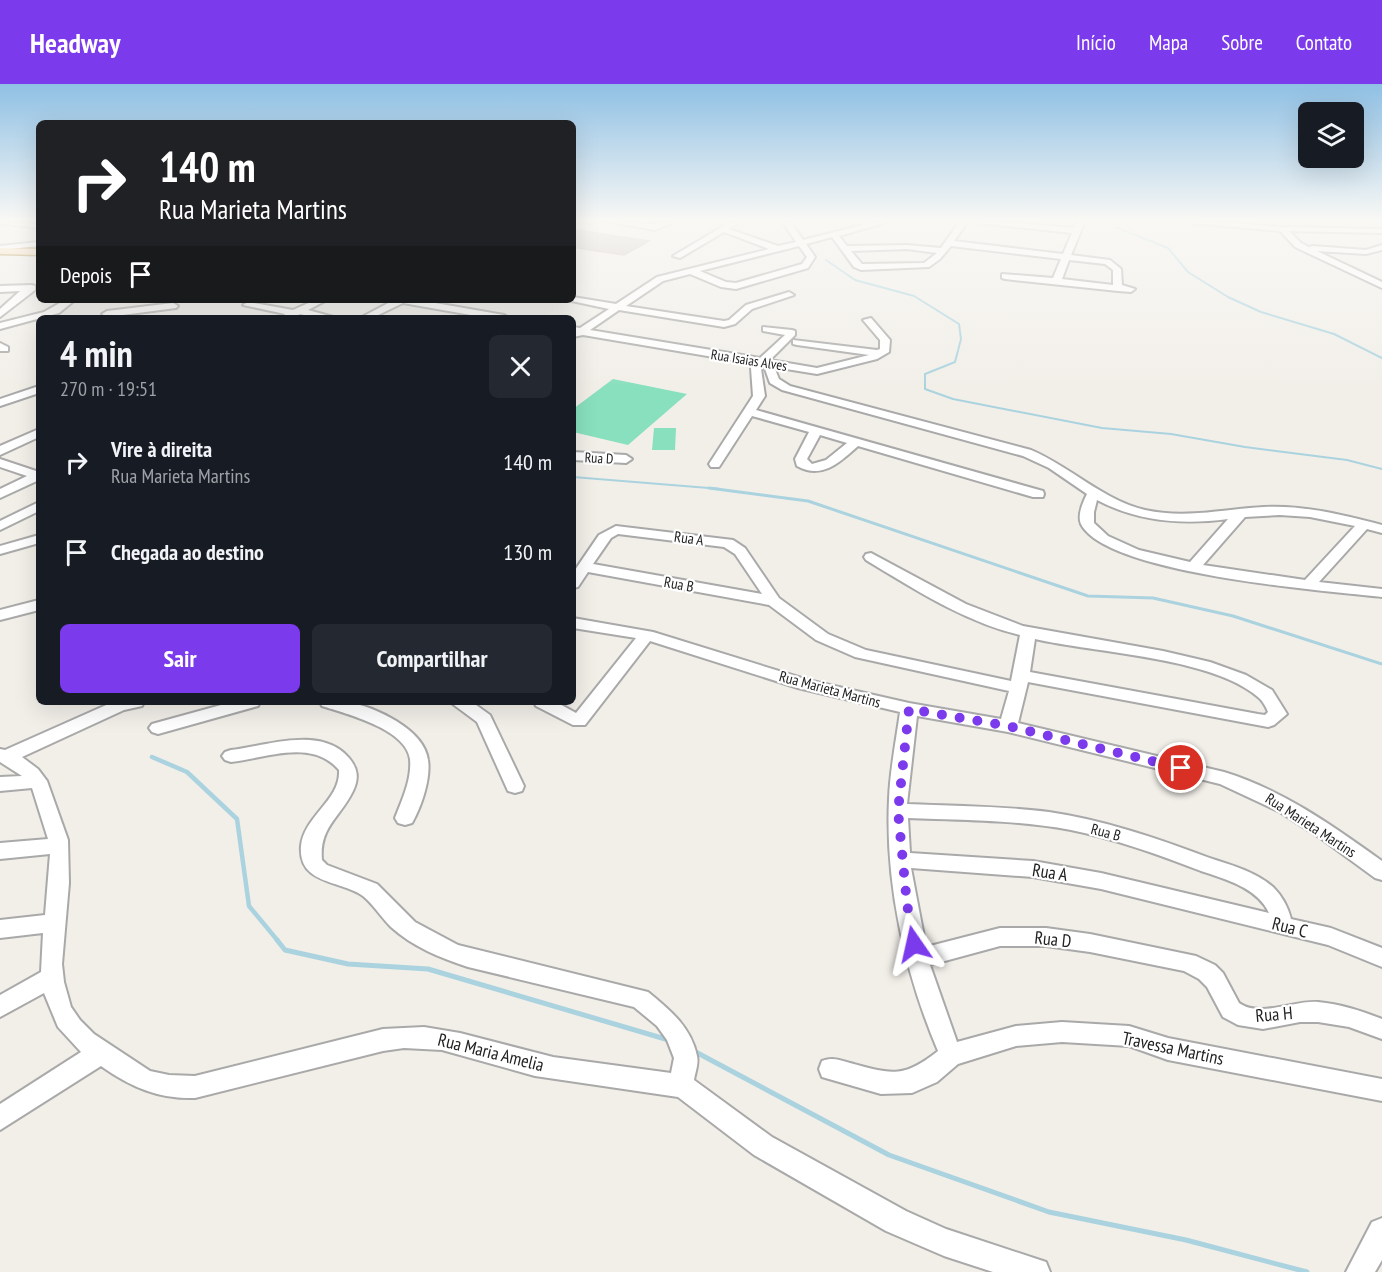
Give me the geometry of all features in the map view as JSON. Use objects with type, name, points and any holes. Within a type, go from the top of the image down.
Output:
[{"type":"street","points":[[576,333],[660,279],[670,276]]},
{"type":"street","points":[[704,276],[724,285],[744,285],[771,276]]},
{"type":"street","points":[[1005,276],[1008,287]]},
{"type":"street","points":[[1009,276],[1131,289]]},
{"type":"street","points":[[1056,282],[1058,276]]},
{"type":"street","points":[[1117,276],[1118,288]]},
{"type":"street","points":[[0,289],[34,287]]},
{"type":"street","points":[[0,314],[34,287]]},
{"type":"street","points":[[576,301],[724,324],[732,322],[749,307],[789,295]]},
{"type":"street","points":[[42,315],[61,310],[67,303]]},
{"type":"street","points":[[107,314],[173,303]]},
{"type":"street","points":[[248,305],[292,314],[316,303]]},
{"type":"street","points":[[371,315],[396,303]]},
{"type":"street","points":[[419,303],[487,315]]},
{"type":"street","points":[[0,326],[36,317]]},
{"type":"street","points":[[797,342],[880,354],[887,346],[885,340],[868,320]]},
{"type":"street","points":[[715,464],[759,396],[755,373],[792,333],[766,329]]},
{"type":"street","name":"Rua Isaias Alves","points":[[576,333],[822,371],[880,354]]},
{"type":"street","points":[[764,363],[774,381],[786,388],[1027,453],[1059,468],[1094,493],[1131,510],[1180,519],[1241,513],[1300,512],[1382,529]]},
{"type":"street","points":[[0,403],[36,390]]},
{"type":"street","points":[[748,411],[1038,494]]},
{"type":"street","points":[[816,431],[801,459],[808,467],[819,468],[830,464],[856,442]]},
{"type":"street","points":[[0,451],[36,434]]},
{"type":"street","name":"Rua D","points":[[576,456],[626,459]]},
{"type":"street","points":[[0,464],[36,475]]},
{"type":"street","points":[[0,494],[36,477]]},
{"type":"street","points":[[1094,493],[1087,514],[1088,524],[1096,535],[1121,549],[1193,567],[1382,593]]},
{"type":"street","points":[[0,526],[36,508]]},
{"type":"street","points":[[1193,567],[1241,513]]},
{"type":"street","points":[[1309,584],[1365,524]]},
{"type":"street","name":"Rua A","points":[[585,567],[606,535],[616,530],[735,546],[774,601],[822,638],[861,654],[1018,682],[1258,720],[1268,721],[1278,714],[1268,694],[1251,683],[1223,671],[1181,660],[1028,633]]},
{"type":"street","points":[[0,549],[36,540]]},
{"type":"street","points":[[871,557],[956,604],[1028,633],[1008,726]]},
{"type":"street","points":[[576,580],[585,567]]},
{"type":"street","name":"Rua B","points":[[585,567],[774,601]]},
{"type":"street","points":[[0,615],[36,606]]},
{"type":"street","name":"Rua Marieta Martins","points":[[576,624],[647,635],[804,684],[909,709],[1008,726],[1224,779],[1255,789],[1285,804],[1382,872]]},
{"type":"street","points":[[548,705],[579,721],[647,635]]},
{"type":"street","points":[[3,756],[122,705]]},
{"type":"street","points":[[158,728],[241,705]]},
{"type":"street","points":[[336,705],[384,723],[400,732],[411,742],[419,758],[415,788],[405,818]]},
{"type":"street","points":[[464,705],[484,719],[515,786]]},
{"type":"street","points":[[909,709],[898,811],[907,904],[919,958],[942,1036],[951,1055]]},
{"type":"street","points":[[231,756],[305,746],[320,747],[344,761],[349,771],[345,791],[317,826],[312,840],[311,858],[314,864],[327,873],[365,887],[402,924],[444,950],[468,958],[640,999],[665,1019],[677,1034],[686,1058],[681,1086]]},
{"type":"street","points":[[3,756],[19,763],[39,781]]},
{"type":"street","points":[[0,784],[39,781]]},
{"type":"street","name":"Rua Maria Amelia","points":[[39,781],[59,846],[53,976],[56,999],[68,1024],[87,1044],[139,1079],[166,1088],[195,1088],[382,1040],[401,1036],[429,1036],[448,1039],[534,1064],[681,1086],[696,1094],[763,1146],[896,1221],[944,1242],[1036,1272]]},
{"type":"street","name":"Rua B","points":[[898,811],[1029,816],[1119,834],[1251,882],[1276,902],[1282,925]]},
{"type":"street","points":[[0,851],[59,846]]},
{"type":"street","name":"Rua A","points":[[902,860],[1033,869],[1101,881],[1195,904]]},
{"type":"street","name":"Rua C","points":[[1195,904],[1331,937],[1382,958]]},
{"type":"street","points":[[0,929],[55,923]]},
{"type":"street","name":"Rua D","points":[[919,958],[985,940],[1020,936],[1090,943],[1188,963]]},
{"type":"street","name":"Rua H","points":[[1188,963],[1207,972],[1215,980],[1231,1010],[1238,1015],[1263,1018],[1300,1012],[1318,1012],[1350,1017],[1382,1029]]},
{"type":"street","points":[[0,1006],[53,976]]},
{"type":"street","name":"Travessa Martins","points":[[831,1069],[881,1083],[912,1082],[928,1074],[951,1055],[1016,1036],[1062,1032],[1128,1036],[1168,1049],[1382,1090]]},
{"type":"street","points":[[0,1118],[101,1053]]},
{"type":"street","points":[[1360,1272],[1382,1232]]},
{"type":"green space","points":[[613,379],[687,394],[628,445],[576,433],[576,407]]},
{"type":"green space","points":[[654,428],[676,428],[675,450],[652,450]]},
{"type":"waterway","points":[[850,276],[855,280],[914,296],[959,324],[961,339],[955,362],[925,374],[925,389],[953,399],[1102,428],[1171,434],[1245,447],[1347,460],[1382,469]]},
{"type":"waterway","points":[[1195,276],[1228,297],[1261,312],[1334,334],[1382,358]]},
{"type":"waterway","points":[[576,477],[710,488]]},
{"type":"waterway","points":[[710,488],[721,489]]},
{"type":"waterway","points":[[710,488],[808,501],[1088,596],[1153,598],[1233,616],[1382,664]]},
{"type":"waterway","points":[[152,757],[187,772],[237,819],[249,906],[278,941]]},
{"type":"waterway","points":[[277,940],[285,950],[348,964],[428,969],[672,1041]]},
{"type":"waterway","points":[[692,1050],[889,1155],[1049,1212],[1186,1240],[1307,1272]]},
{"type":"route","points":[[914,944],[907,904],[898,811],[909,709],[1008,726],[1181,768]]}]
